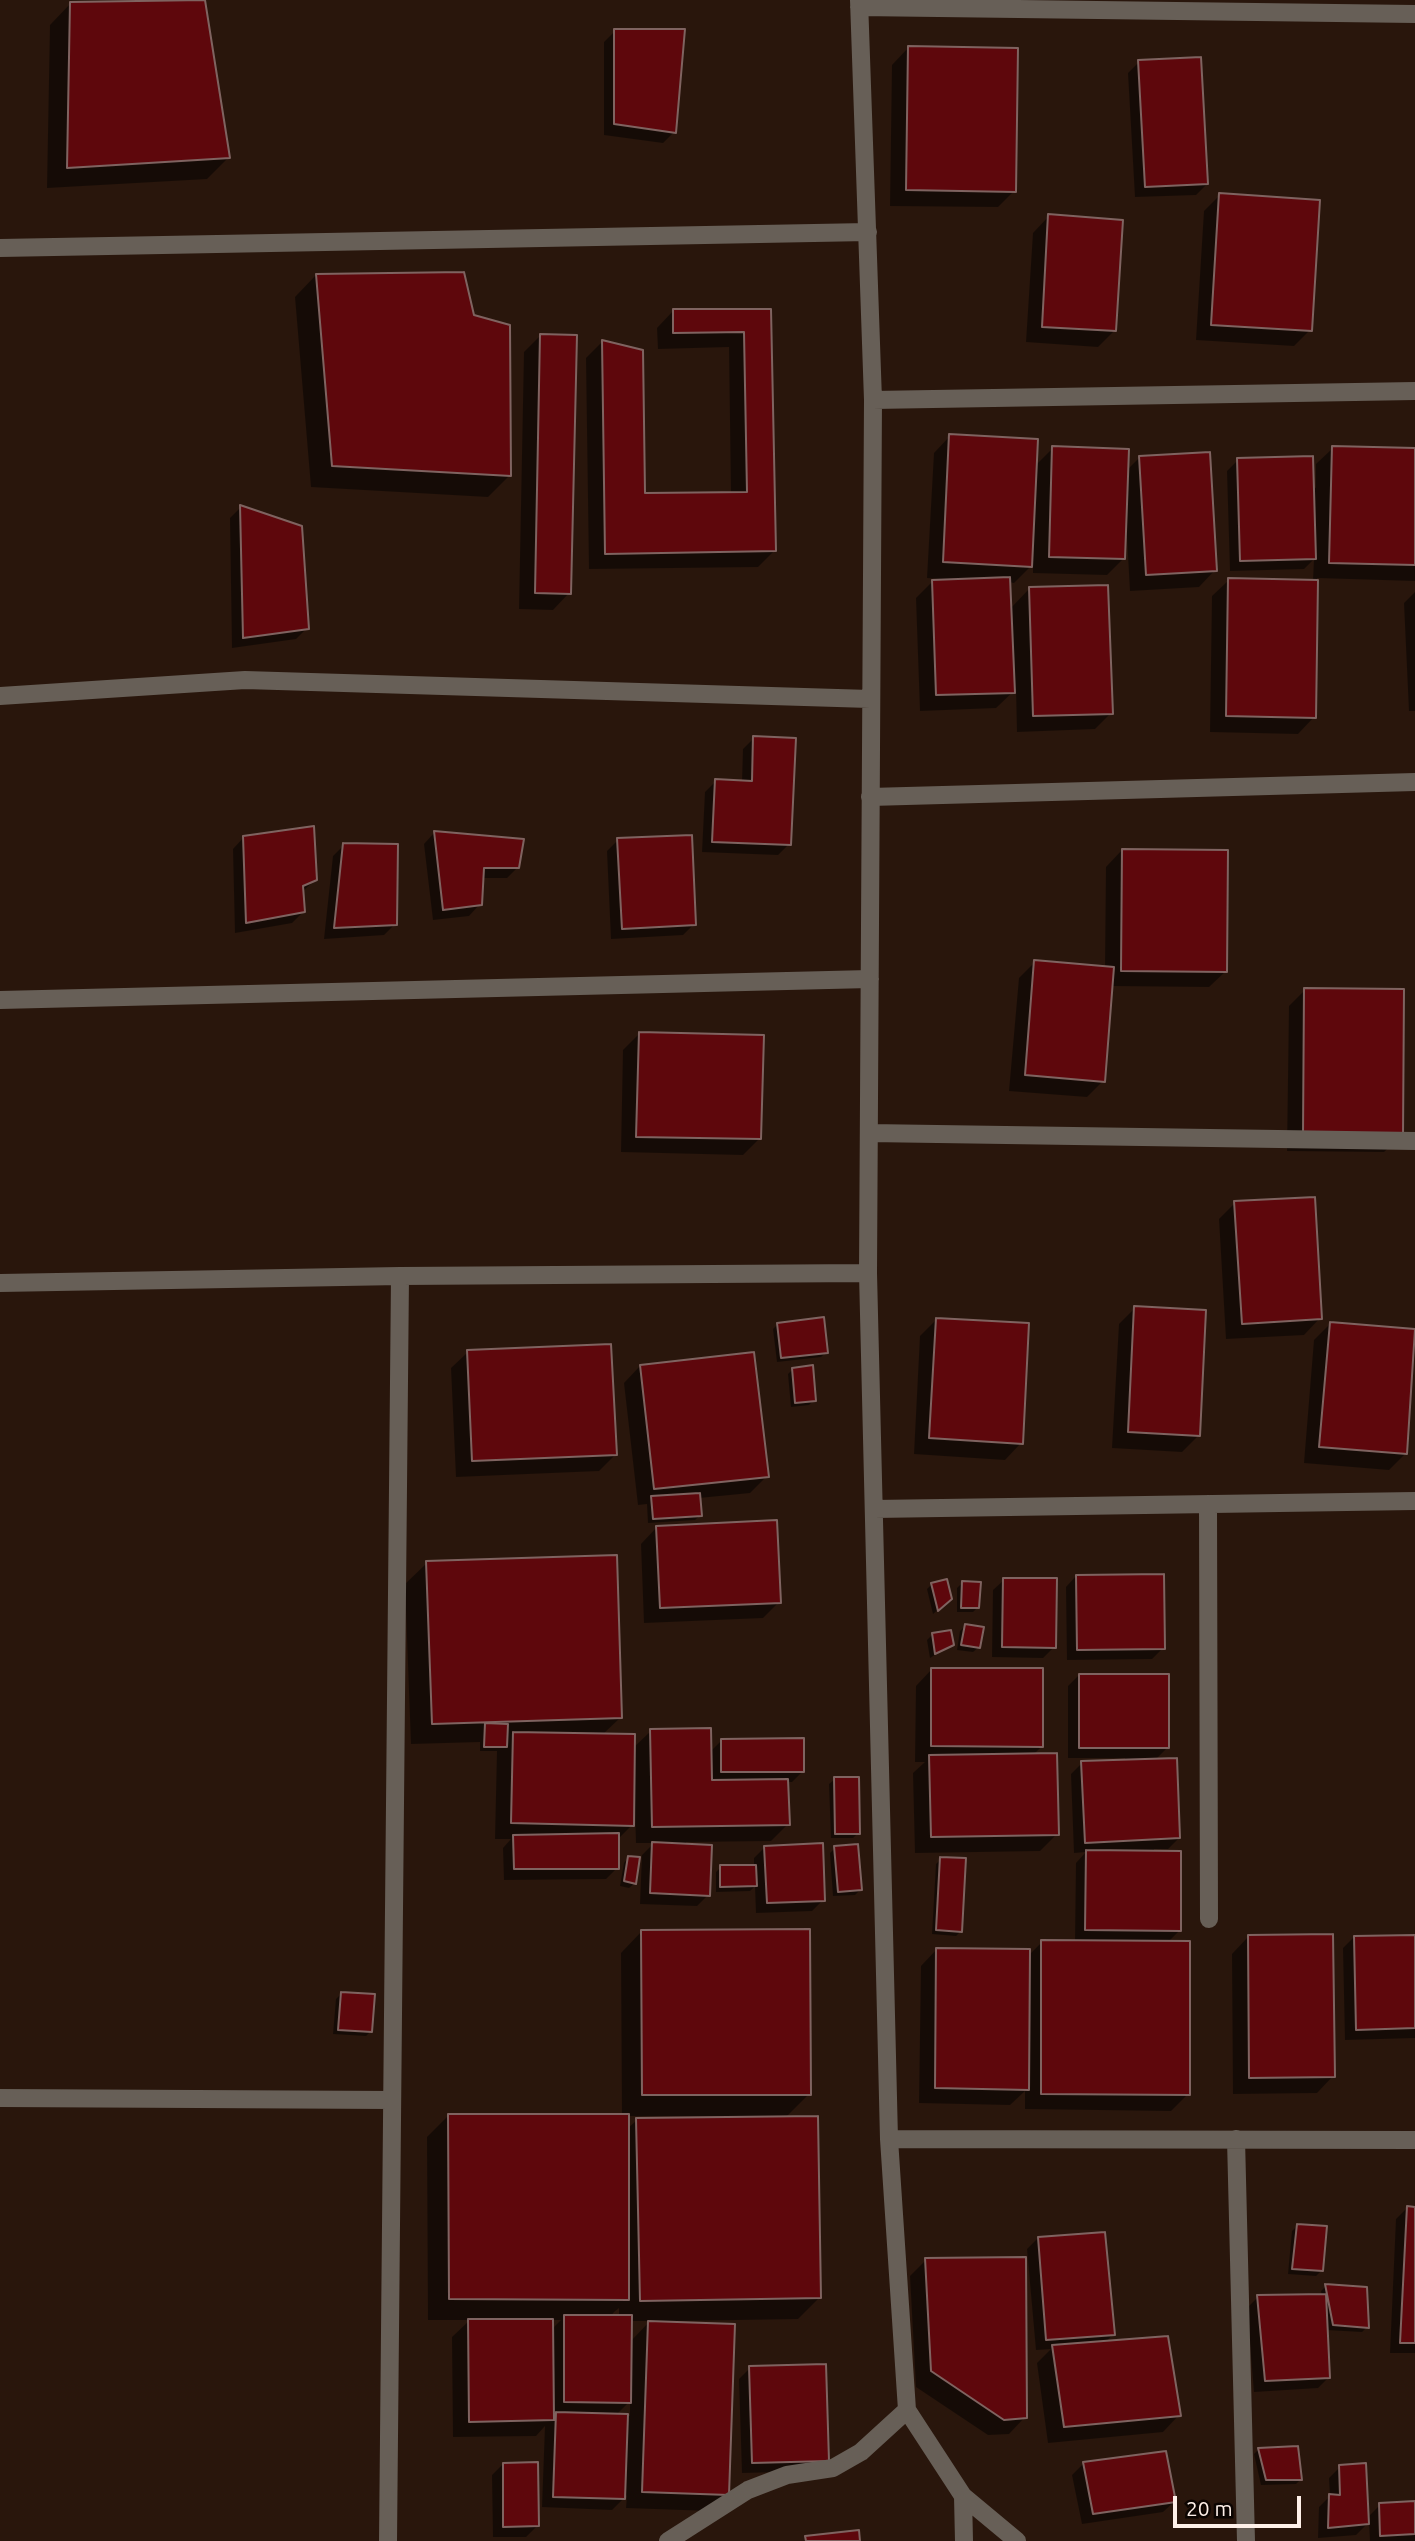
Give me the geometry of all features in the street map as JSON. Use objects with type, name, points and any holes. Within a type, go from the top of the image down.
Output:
[{"type":"street","points":[[1017,2541],[963,2496],[907,2410],[889,2139],[868,1273],[873,400],[859,4],[1279,6],[1415,14]]},
{"type":"street","points":[[0,248],[868,232]]},
{"type":"street","points":[[873,400],[1415,391]]},
{"type":"street","points":[[0,696],[245,680],[870,699]]},
{"type":"street","points":[[870,797],[1415,782]]},
{"type":"street","points":[[0,1000],[870,979]]},
{"type":"street","points":[[869,1133],[1415,1141]]},
{"type":"street","points":[[0,1283],[400,1276],[868,1273]]},
{"type":"street","points":[[388,2541],[400,1276]]},
{"type":"street","points":[[874,1509],[1415,1502]]},
{"type":"street","points":[[1208,1504],[1209,1919]]},
{"type":"street","points":[[0,2098],[392,2100]]},
{"type":"street","points":[[889,2139],[1415,2140]]},
{"type":"street","points":[[1236,2139],[1246,2541]]},
{"type":"street","points":[[668,2541],[748,2490],[787,2475],[833,2468],[861,2452],[907,2410]]},
{"type":"street","points":[[963,2496],[964,2541]]},
{"type":"building","points":[[205,0],[230,158],[67,168],[70,2]]},
{"type":"building","points":[[614,29],[685,29],[676,133],[614,124]]},
{"type":"building","points":[[908,46],[1018,48],[1016,192],[906,190]]},
{"type":"building","points":[[1201,57],[1208,184],[1145,187],[1138,60]]},
{"type":"building","points":[[1219,193],[1320,200],[1312,331],[1211,325]]},
{"type":"building","points":[[1048,214],[1123,220],[1116,331],[1042,327]]},
{"type":"building","points":[[464,272],[474,315],[510,325],[511,476],[332,466],[316,274]]},
{"type":"building","points":[[673,309],[771,309],[776,551],[605,554],[602,340],[643,350],[645,493],[747,492],[744,332],[673,333]]},
{"type":"building","points":[[540,334],[577,335],[571,594],[535,593]]},
{"type":"building","points":[[949,434],[1038,439],[1032,567],[943,562]]},
{"type":"building","points":[[1052,446],[1129,449],[1125,559],[1049,557]]},
{"type":"building","points":[[1332,446],[1415,448],[1415,565],[1329,563]]},
{"type":"building","points":[[1210,452],[1217,571],[1146,575],[1139,456]]},
{"type":"building","points":[[1313,456],[1316,559],[1240,561],[1237,458]]},
{"type":"building","points":[[240,505],[302,526],[309,629],[243,638]]},
{"type":"building","points":[[1010,577],[1015,693],[936,695],[932,580]]},
{"type":"building","points":[[1228,578],[1318,580],[1316,718],[1226,716]]},
{"type":"building","points":[[1108,585],[1113,714],[1033,716],[1029,587]]},
{"type":"building","points":[[753,736],[796,738],[791,845],[712,842],[715,779],[752,781]]},
{"type":"building","points":[[314,826],[317,880],[303,886],[305,912],[246,923],[243,836]]},
{"type":"building","points":[[434,831],[524,839],[519,868],[484,868],[482,905],[443,910]]},
{"type":"building","points":[[692,835],[696,925],[622,929],[617,838]]},
{"type":"building","points":[[343,843],[398,844],[397,925],[334,928]]},
{"type":"building","points":[[1122,849],[1228,850],[1227,972],[1121,971]]},
{"type":"building","points":[[1034,960],[1114,967],[1105,1082],[1025,1075]]},
{"type":"building","points":[[1304,988],[1404,989],[1403,1136],[1303,1135]]},
{"type":"building","points":[[639,1032],[764,1035],[761,1139],[636,1137]]},
{"type":"building","points":[[1315,1197],[1322,1319],[1242,1324],[1234,1201]]},
{"type":"building","points":[[1134,1306],[1206,1310],[1200,1436],[1128,1432]]},
{"type":"building","points":[[824,1317],[828,1353],[781,1358],[777,1323]]},
{"type":"building","points":[[936,1318],[1029,1323],[1023,1444],[929,1438]]},
{"type":"building","points":[[1330,1322],[1415,1329],[1407,1454],[1319,1447]]},
{"type":"building","points":[[611,1344],[617,1455],[472,1461],[467,1350]]},
{"type":"building","points":[[754,1352],[769,1477],[654,1489],[640,1365]]},
{"type":"building","points":[[813,1365],[816,1401],[795,1403],[792,1368]]},
{"type":"building","points":[[700,1493],[702,1516],[653,1519],[651,1496]]},
{"type":"building","points":[[777,1520],[781,1603],[660,1608],[656,1526]]},
{"type":"building","points":[[617,1555],[622,1718],[432,1724],[426,1561]]},
{"type":"building","points":[[1164,1574],[1165,1649],[1077,1650],[1076,1575]]},
{"type":"building","points":[[1003,1578],[1057,1578],[1056,1648],[1002,1647]]},
{"type":"building","points":[[947,1579],[952,1599],[938,1611],[931,1583]]},
{"type":"building","points":[[962,1581],[981,1582],[979,1608],[961,1608]]},
{"type":"building","points":[[965,1624],[984,1627],[980,1648],[961,1645]]},
{"type":"building","points":[[951,1630],[954,1645],[935,1654],[932,1633]]},
{"type":"building","points":[[931,1668],[1043,1668],[1043,1747],[931,1746]]},
{"type":"building","points":[[1079,1674],[1169,1674],[1169,1748],[1079,1748]]},
{"type":"building","points":[[485,1723],[508,1724],[507,1747],[484,1747]]},
{"type":"building","points":[[711,1728],[712,1780],[788,1779],[790,1825],[652,1827],[650,1729]]},
{"type":"building","points":[[513,1732],[635,1734],[634,1826],[511,1823]]},
{"type":"building","points":[[804,1738],[804,1772],[721,1772],[721,1739]]},
{"type":"building","points":[[1057,1753],[1059,1835],[931,1837],[929,1755]]},
{"type":"building","points":[[1177,1758],[1180,1838],[1085,1843],[1081,1761]]},
{"type":"building","points":[[834,1777],[859,1777],[860,1834],[835,1834]]},
{"type":"building","points":[[619,1833],[619,1869],[514,1869],[513,1835]]},
{"type":"building","points":[[652,1842],[712,1845],[710,1896],[650,1893]]},
{"type":"building","points":[[823,1843],[825,1901],[767,1903],[764,1846]]},
{"type":"building","points":[[858,1844],[862,1890],[838,1892],[834,1846]]},
{"type":"building","points":[[1086,1850],[1181,1851],[1181,1931],[1085,1930]]},
{"type":"building","points":[[628,1856],[640,1857],[636,1884],[624,1881]]},
{"type":"building","points":[[940,1857],[966,1858],[962,1932],[936,1930]]},
{"type":"building","points":[[720,1865],[756,1865],[757,1886],[720,1887]]},
{"type":"building","points":[[810,1929],[811,2095],[642,2095],[641,1930]]},
{"type":"building","points":[[1333,1934],[1335,2077],[1249,2078],[1248,1935]]},
{"type":"building","points":[[1415,1935],[1415,2028],[1356,2030],[1354,1936]]},
{"type":"building","points":[[1041,1940],[1190,1941],[1190,2095],[1041,2094]]},
{"type":"building","points":[[936,1948],[1030,1949],[1029,2090],[935,2088]]},
{"type":"building","points":[[341,1992],[375,1994],[372,2032],[338,2030]]},
{"type":"building","points":[[448,2114],[629,2114],[629,2300],[449,2299]]},
{"type":"building","points":[[818,2116],[821,2298],[640,2301],[636,2118]]},
{"type":"building","points":[[1407,2206],[1415,2207],[1415,2343],[1400,2343]]},
{"type":"building","points":[[1297,2224],[1327,2226],[1323,2271],[1292,2269]]},
{"type":"building","points":[[1105,2232],[1115,2335],[1046,2340],[1038,2237]]},
{"type":"building","points":[[1026,2257],[1027,2418],[1004,2420],[931,2371],[925,2258]]},
{"type":"building","points":[[1325,2284],[1367,2287],[1369,2328],[1333,2325]]},
{"type":"building","points":[[1326,2294],[1330,2378],[1265,2381],[1257,2295]]},
{"type":"building","points":[[564,2315],[632,2315],[631,2403],[564,2402]]},
{"type":"building","points":[[468,2319],[553,2319],[554,2420],[469,2422]]},
{"type":"building","points":[[648,2321],[735,2324],[729,2495],[642,2492]]},
{"type":"building","points":[[1168,2336],[1181,2416],[1064,2427],[1052,2345]]},
{"type":"building","points":[[826,2364],[829,2461],[752,2463],[749,2366]]},
{"type":"building","points":[[556,2412],[628,2414],[625,2499],[553,2497]]},
{"type":"building","points":[[1298,2446],[1302,2480],[1266,2480],[1258,2448]]},
{"type":"building","points":[[1166,2451],[1176,2502],[1093,2514],[1083,2462]]},
{"type":"building","points":[[538,2462],[539,2526],[503,2527],[503,2463]]},
{"type":"building","points":[[1366,2463],[1369,2524],[1328,2528],[1329,2494],[1340,2495],[1339,2465]]},
{"type":"building","points":[[1415,2501],[1415,2534],[1380,2536],[1379,2503]]},
{"type":"building","points":[[859,2530],[860,2541],[806,2541],[805,2536]]}]
